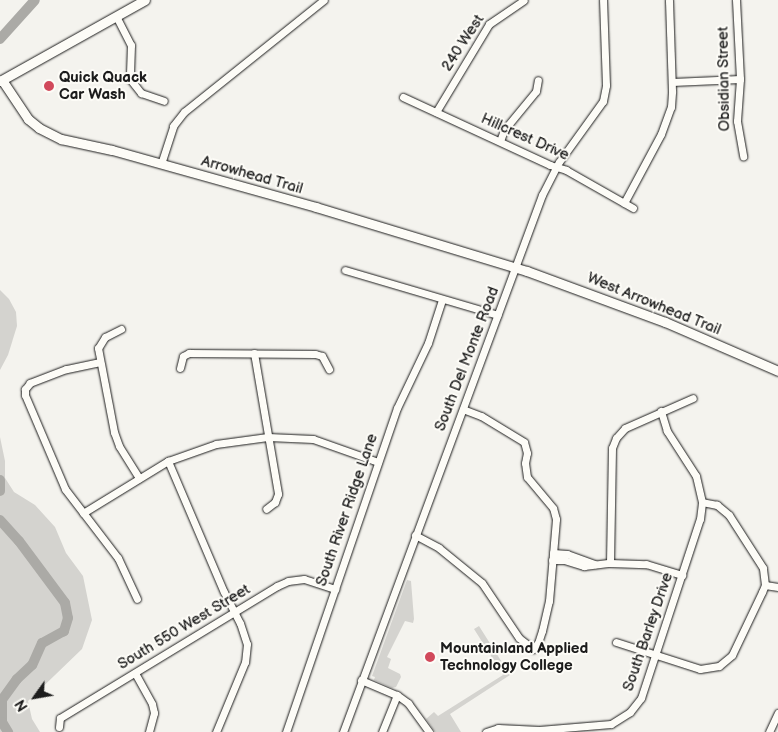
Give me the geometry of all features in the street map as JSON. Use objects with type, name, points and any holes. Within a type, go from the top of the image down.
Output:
[{"type":"main road","points":[[1,81],[145,0]]},
{"type":"main road","name":"Arrowhead Trail","points":[[1,81],[21,111],[39,128],[61,139],[161,164],[316,207],[517,268]]},
{"type":"main road","name":"West Arrowhead Trail","points":[[517,268],[604,298],[778,371]]},
{"type":"street","points":[[161,164],[171,131],[184,112],[324,0]]},
{"type":"street","name":"240 West","points":[[436,112],[488,24],[524,0]]},
{"type":"street","name":"South Del Monte Road","points":[[343,732],[415,535],[517,268],[542,195],[556,167],[597,111],[605,96],[603,0]]},
{"type":"street","points":[[624,203],[665,126],[671,107],[669,0]]},
{"type":"street","name":"Obsidian Street","points":[[736,0],[740,79],[736,121],[743,156]]},
{"type":"street","points":[[116,16],[131,45],[130,79],[141,93],[164,101]]},
{"type":"street","points":[[672,82],[740,79]]},
{"type":"street","points":[[500,141],[507,126],[536,91],[538,80]]},
{"type":"street","name":"Hillcrest Drive","points":[[403,97],[556,167],[633,208]]},
{"type":"street","points":[[345,270],[498,315]]},
{"type":"street","name":"South River Ridge Lane","points":[[286,732],[396,408],[428,343],[442,300]]},
{"type":"street","points":[[121,329],[100,342],[98,348],[114,432],[119,446],[139,478]]},
{"type":"street","points":[[180,368],[182,356],[189,353],[315,354],[322,356],[329,368]]},
{"type":"street","points":[[254,353],[278,494],[275,502],[266,509]]},
{"type":"street","points":[[100,362],[56,372],[30,383],[25,389],[25,395],[56,470],[66,489],[118,558],[137,599]]},
{"type":"street","points":[[610,562],[612,448],[616,438],[624,428],[693,398]]},
{"type":"street","points":[[415,535],[439,548],[482,583],[519,638],[533,649],[541,635],[552,578],[556,519],[553,508],[527,477],[525,463],[527,453],[524,442],[482,416],[463,409]]},
{"type":"street","points":[[616,642],[700,669],[710,669],[725,662],[732,655],[765,585],[761,562],[729,515],[717,505],[702,502],[696,476],[667,431],[661,411]]},
{"type":"street","points":[[83,512],[168,461],[216,444],[268,437],[313,439],[378,462]]},
{"type":"street","points":[[168,461],[246,639],[247,653],[216,732]]},
{"type":"street","name":"South Barley Drive","points":[[486,732],[600,726],[620,719],[630,712],[641,698],[656,656],[700,519],[702,502]]},
{"type":"street","points":[[553,557],[584,566],[610,562],[646,564],[682,576]]},
{"type":"street","name":"South 550 West Street","points":[[58,727],[60,718],[288,581],[304,579],[335,589]]},
{"type":"street","points":[[765,585],[778,587]]},
{"type":"street","points":[[135,673],[152,704],[154,713],[149,732]]},
{"type":"street","points":[[361,680],[397,695],[415,711],[429,732]]},
{"type":"street","points":[[382,732],[397,695]]},
{"type":"street","points":[[769,732],[778,712]]},
{"type":"shaded area","points":[[0,290],[9,299],[16,312],[17,326],[8,355],[0,370]]},
{"type":"shaded area","points":[[0,437],[5,461],[5,478],[14,492],[35,505],[55,527],[66,553],[83,576],[92,620],[82,649],[28,701],[32,719],[40,732],[0,732]]},
{"type":"shaded area","points":[[407,580],[411,581],[414,619],[413,623],[405,621],[387,657],[391,659],[388,668],[400,674],[401,677],[396,687],[392,688],[374,680],[375,677],[372,676]]},
{"type":"shaded area","points":[[479,626],[510,675],[450,714],[461,732],[435,732],[426,719],[434,712],[438,716],[503,675],[474,629]]},
{"type":"waterway","points":[[0,39],[35,0]]},
{"type":"waterway","points":[[0,480],[0,491]]},
{"type":"waterway","points":[[0,520],[19,541],[65,603],[68,618],[64,631],[42,643],[32,665],[17,679],[2,700],[2,722],[8,732]]},
{"type":"place","name":"Quick Quack Car Wash","points":[[49,86]]},
{"type":"place","name":"Mountainland Applied Technology College","points":[[430,657]]}]
